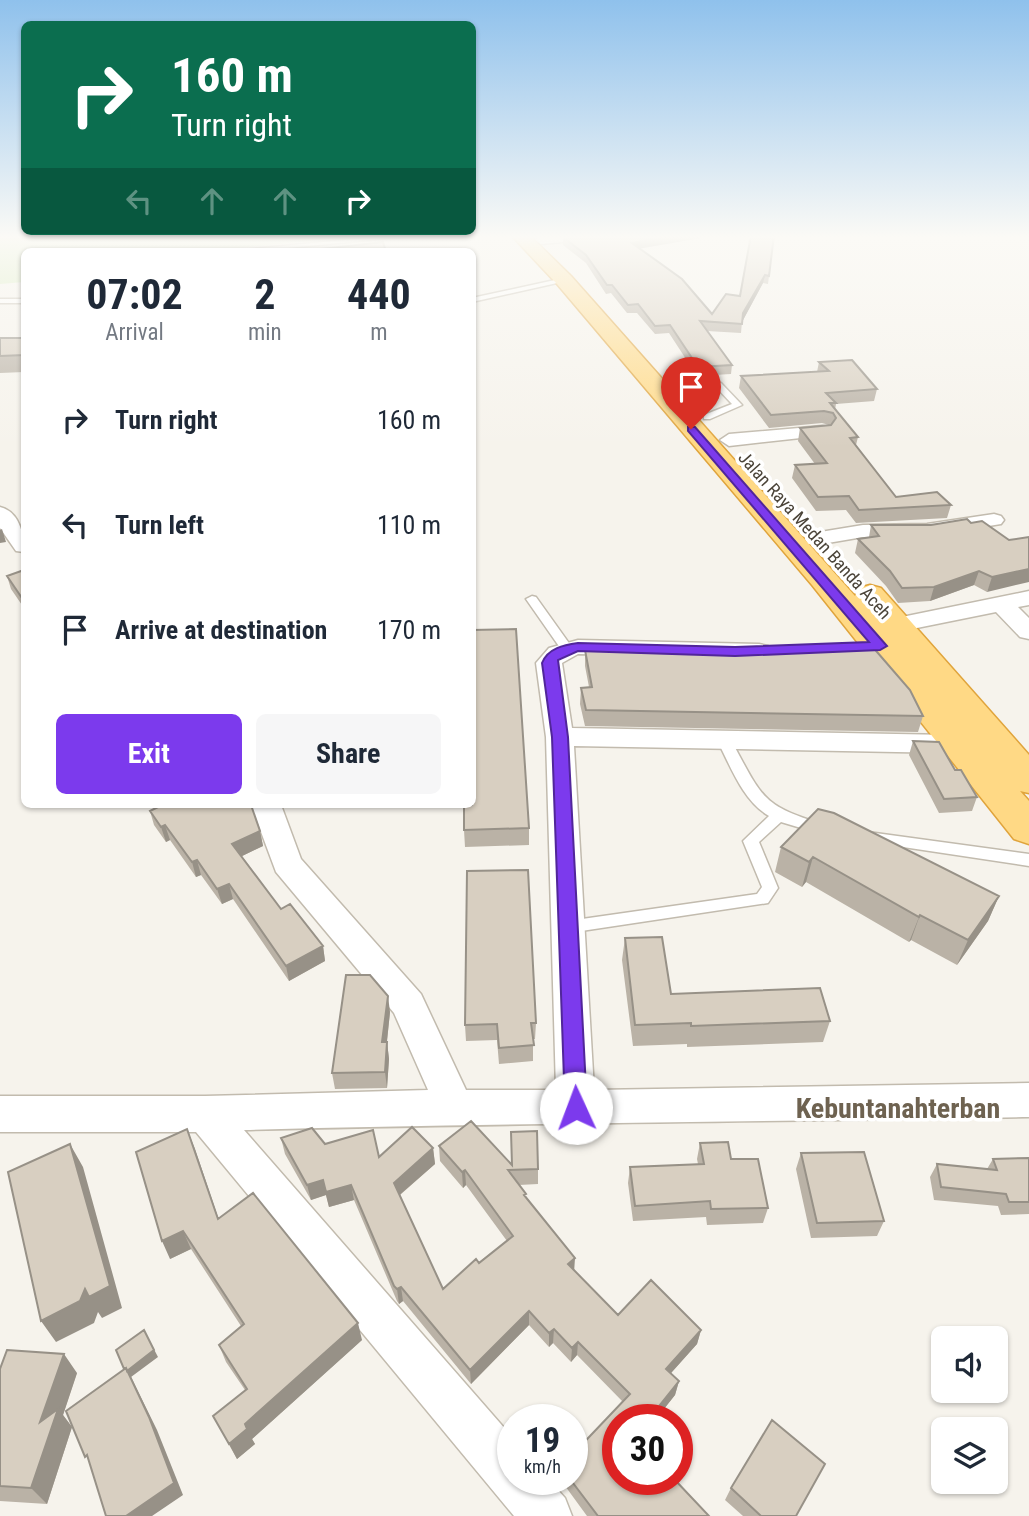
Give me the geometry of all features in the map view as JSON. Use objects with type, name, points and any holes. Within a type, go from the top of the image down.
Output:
[{"type":"highway","name":"Jalan Raya Medan Banda Aceh","points":[[590,306],[889,635],[1029,780]]},
{"type":"highway","name":"Jalan Raya Medan Banda Aceh","points":[[603,306],[631,348],[673,381],[729,440],[752,482],[817,538],[889,635],[960,744],[1027,833]]},
{"type":"street","points":[[729,440],[822,430]]},
{"type":"street","points":[[0,513],[21,542]]},
{"type":"street","points":[[817,538],[863,531],[927,530],[994,520]]},
{"type":"street","points":[[841,647],[1029,598]]},
{"type":"street","points":[[1002,604],[1029,632]]},
{"type":"street","points":[[576,1108],[560,737],[549,663],[552,657],[567,649],[591,647],[735,652],[788,649]]},
{"type":"street","points":[[560,737],[725,742],[960,744]]},
{"type":"street","points":[[267,808],[287,864],[408,1004],[455,1107]]},
{"type":"street","points":[[0,1114],[205,1114],[455,1107],[576,1108],[1029,1100]]},
{"type":"street","points":[[205,1114],[497,1457]]},
{"type":"street","points":[[529,1495],[547,1516]]},
{"type":"lane","points":[[532,598],[567,649]]},
{"type":"lane","points":[[725,742],[759,804],[778,817],[846,834],[1027,833]]},
{"type":"lane","points":[[568,927],[762,899],[770,888],[751,841],[778,817]]},
{"type":"building","points":[[639,306],[705,306],[712,314],[718,306],[747,306],[742,324],[700,321],[732,365],[698,367],[670,325],[655,326]]},
{"type":"building","points":[[0,338],[21,338],[21,355],[0,356]]},
{"type":"building","points":[[852,360],[877,389],[826,393],[836,403],[830,403],[858,437],[850,438],[896,497],[937,492],[951,505],[859,510],[849,496],[818,497],[795,465],[827,463],[800,428],[831,425],[836,418],[833,413],[824,411],[771,415],[741,376],[829,371],[819,362]]},
{"type":"building","points":[[967,519],[971,523],[982,521],[1009,540],[1029,537],[1029,569],[992,577],[979,571],[934,587],[902,588],[890,571],[858,539],[879,536],[871,525],[931,525]]},
{"type":"building","points":[[21,571],[21,597],[7,576]]},
{"type":"building","points":[[516,629],[529,828],[464,830],[464,808],[476,808],[476,630]]},
{"type":"building","points":[[871,645],[910,690],[923,716],[586,710],[581,688],[592,687],[585,650],[659,650],[723,654],[722,651]]},
{"type":"building","points":[[913,741],[939,742],[955,770],[961,770],[977,797],[944,799]]},
{"type":"building","points":[[156,808],[252,808],[260,831],[232,844],[281,909],[290,904],[323,946],[286,966],[229,884],[217,889],[197,860],[192,862],[165,825],[161,827],[150,811]]},
{"type":"building","points":[[818,809],[834,813],[999,896],[968,940],[920,915],[919,917],[813,857],[809,862],[781,847]]},
{"type":"building","points":[[528,870],[536,1023],[531,1023],[534,1045],[499,1048],[497,1024],[465,1025],[467,871]]},
{"type":"building","points":[[662,937],[671,994],[820,988],[830,1021],[691,1026],[691,1023],[635,1025],[625,938]]},
{"type":"building","points":[[346,975],[370,975],[388,996],[382,1042],[387,1042],[385,1072],[332,1073]]},
{"type":"building","points":[[471,1121],[512,1165],[511,1132],[537,1131],[538,1169],[508,1170],[526,1194],[524,1195],[575,1258],[568,1264],[618,1315],[651,1280],[701,1330],[666,1369],[679,1381],[661,1404],[620,1404],[630,1394],[578,1342],[572,1348],[554,1329],[549,1333],[529,1311],[470,1370],[401,1287],[397,1289],[394,1286],[351,1185],[326,1192],[323,1180],[307,1185],[281,1138],[312,1128],[325,1144],[373,1130],[379,1157],[412,1127],[433,1148],[394,1183],[443,1289],[476,1259],[479,1263],[513,1236],[465,1170],[462,1172],[439,1146]]},
{"type":"building","points":[[187,1129],[218,1219],[253,1193],[358,1323],[245,1424],[247,1429],[229,1444],[213,1416],[247,1389],[219,1345],[244,1324],[183,1231],[162,1241],[136,1152]]},
{"type":"building","points":[[728,1142],[731,1159],[758,1159],[768,1208],[711,1209],[710,1201],[635,1206],[630,1167],[704,1164],[700,1143]]},
{"type":"building","points":[[70,1144],[110,1286],[89,1297],[85,1289],[80,1301],[41,1321],[8,1172]]},
{"type":"building","points":[[864,1152],[884,1221],[817,1223],[801,1153]]},
{"type":"building","points":[[1029,1158],[1029,1202],[1009,1202],[1006,1194],[941,1187],[937,1164],[997,1170],[993,1159]]},
{"type":"building","points":[[144,1330],[154,1350],[127,1371],[116,1350]]},
{"type":"building","points":[[7,1350],[64,1354],[40,1422],[58,1409],[31,1488],[0,1486],[0,1369]]},
{"type":"building","points":[[126,1368],[149,1417],[174,1483],[126,1516],[106,1516],[87,1455],[85,1457],[66,1411]]},
{"type":"building","points":[[772,1420],[825,1464],[796,1516],[761,1516],[731,1488]]},
{"type":"building","points":[[602,1423],[602,1495],[689,1495],[709,1516],[598,1516],[582,1495],[588,1495],[588,1438]]},
{"type":"district","name":"Kebuntanahterban","points":[[898,1108]]},
{"type":"route","points":[[576,1108],[560,737],[549,663],[552,657],[578,647],[735,652],[880,646],[691,429]]}]
